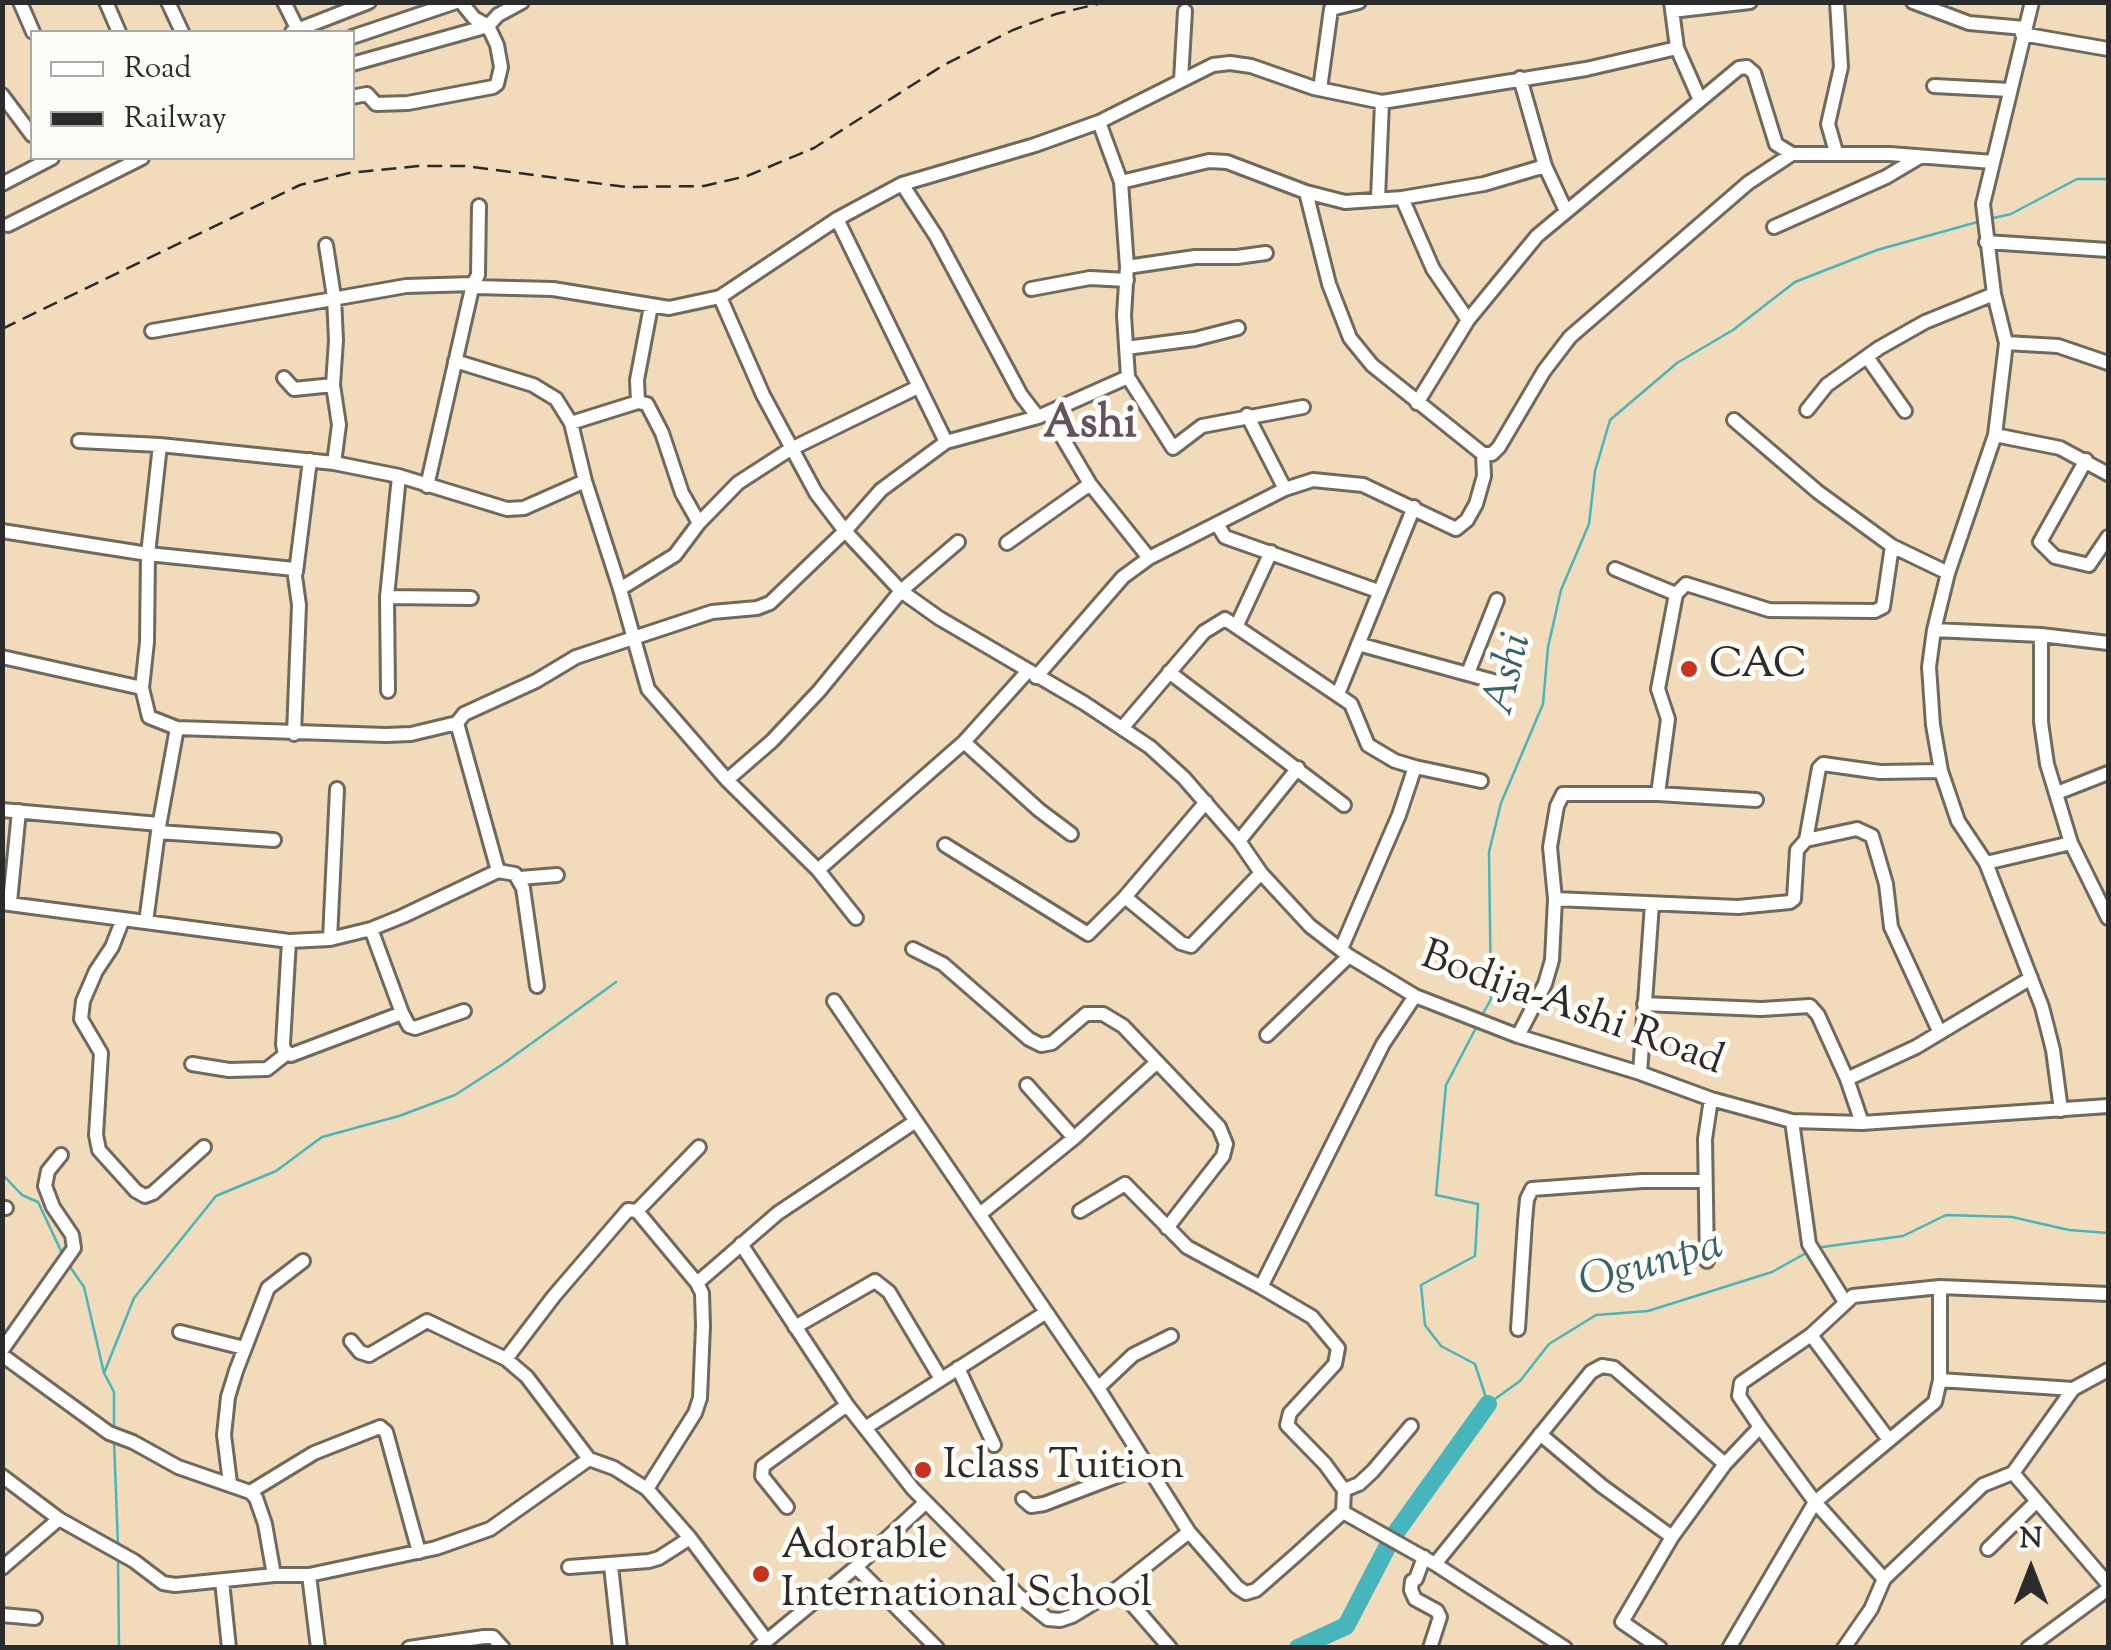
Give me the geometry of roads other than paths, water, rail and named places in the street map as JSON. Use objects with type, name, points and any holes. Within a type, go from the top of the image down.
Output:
[{"type":"street","points":[[20,2],[31,30]]},
{"type":"street","points":[[106,2],[118,30]]},
{"type":"street","points":[[168,2],[181,30]]},
{"type":"street","points":[[284,2],[295,30]]},
{"type":"street","points":[[318,2],[326,19]]},
{"type":"street","points":[[298,30],[346,6],[369,2]]},
{"type":"street","points":[[355,36],[458,2],[488,26],[498,46],[500,76],[493,87],[408,103],[376,104],[367,94],[355,96]]},
{"type":"street","points":[[355,63],[488,26],[498,15],[522,2]]},
{"type":"street","points":[[1320,89],[1331,10],[1359,2]]},
{"type":"street","points":[[1700,100],[1676,48],[1671,7],[1750,2]]},
{"type":"street","points":[[1836,152],[1828,124],[1840,67],[1837,2]]},
{"type":"street","points":[[1914,2],[1970,23],[2108,49]]},
{"type":"street","points":[[2032,2],[1983,204],[1994,294],[2006,343],[1995,435],[1948,573],[1929,667],[1932,726],[1941,771],[1958,820],[1986,863],[2031,978],[2053,1050],[2061,1110]]},
{"type":"street","points":[[1181,80],[1186,11]]},
{"type":"street","points":[[152,331],[406,286],[569,291],[670,308],[720,296],[837,219],[902,184],[1036,145],[1099,122],[1214,65],[1230,62],[1251,66],[1320,89],[1382,102],[1586,69],[1676,48]]},
{"type":"street","points":[[1417,403],[1468,320],[1520,254],[1739,68],[1751,69],[1776,144],[1792,154]]},
{"type":"street","points":[[1520,78],[1546,166],[1566,211]]},
{"type":"street","points":[[1934,86],[2010,90]]},
{"type":"street","points":[[2,95],[30,132]]},
{"type":"street","points":[[1378,199],[1382,102]]},
{"type":"street","points":[[1099,122],[1121,182],[1128,377],[1173,448],[1202,426],[1302,407]]},
{"type":"street","points":[[1483,454],[1492,454],[1498,447],[1544,370],[1567,340],[1748,183],[1792,154],[1836,152],[1994,162]]},
{"type":"street","points":[[1774,227],[1886,177],[1918,158]]},
{"type":"street","points":[[2,184],[47,160]]},
{"type":"street","points":[[8,225],[138,160]]},
{"type":"street","points":[[1121,182],[1209,161],[1227,162],[1306,192],[1345,202],[1402,198],[1484,184],[1546,166]]},
{"type":"street","points":[[902,184],[936,236],[1021,394],[1043,415],[1090,484],[1149,558]]},
{"type":"street","points":[[818,870],[964,742],[1122,577],[1149,558],[1285,489],[1313,480],[1363,485],[1414,507],[1449,528],[1461,525],[1482,488],[1486,465],[1483,454],[1372,365],[1350,338],[1328,284],[1306,192]]},
{"type":"street","points":[[1402,198],[1433,269],[1468,320]]},
{"type":"street","points":[[427,486],[479,268],[479,206]]},
{"type":"street","points":[[837,219],[946,442]]},
{"type":"street","points":[[1986,242],[2108,250]]},
{"type":"street","points":[[326,245],[334,297],[333,385],[339,425],[334,463]]},
{"type":"street","points":[[1031,289],[1195,257],[1266,252]]},
{"type":"street","points":[[1807,410],[1828,386],[1867,357],[1925,322],[1994,294]]},
{"type":"street","name":"Bodija-Ashi Road","points":[[720,296],[789,450],[845,530],[901,591],[1123,727],[1161,757],[1206,802],[1310,926],[1415,996],[1518,1036],[1792,1121],[1862,1123],[2108,1106]]},
{"type":"street","points":[[638,402],[637,380],[651,306]]},
{"type":"street","points":[[1126,348],[1195,339],[1238,328]]},
{"type":"street","points":[[2006,343],[2058,346],[2108,362]]},
{"type":"street","points":[[1867,357],[1905,411]]},
{"type":"street","points":[[455,361],[548,392],[571,423],[648,689],[727,780],[818,870],[856,918]]},
{"type":"street","points":[[160,445],[148,554],[142,688],[149,717],[177,728],[400,735],[456,723],[464,714],[536,681],[564,662],[634,636],[712,612],[770,603],[881,490],[946,442],[1043,415],[1128,377]]},
{"type":"street","points":[[284,378],[294,389],[333,385]]},
{"type":"street","points":[[620,589],[674,555],[698,523],[738,482],[789,450],[918,387]]},
{"type":"street","points":[[571,423],[638,402],[650,408],[682,493],[698,523]]},
{"type":"street","points":[[1247,416],[1285,489]]},
{"type":"street","points":[[1734,420],[1818,492],[1892,546],[1948,573]]},
{"type":"street","points":[[1995,435],[2040,442],[2086,460],[2108,474]]},
{"type":"street","points":[[78,441],[160,445],[334,463],[399,476],[507,510],[524,508],[585,480]]},
{"type":"street","points":[[294,734],[299,605],[296,572],[310,460]]},
{"type":"street","points":[[2086,460],[2040,542],[2055,557],[2089,565],[2108,537]]},
{"type":"street","points":[[388,691],[387,597],[399,476]]},
{"type":"street","points":[[1007,543],[1090,484]]},
{"type":"street","points":[[1338,694],[1414,507]]},
{"type":"street","points":[[1218,524],[1226,537],[1378,592]]},
{"type":"street","points":[[2,531],[148,554],[291,568],[296,572]]},
{"type":"street","points":[[727,780],[819,690],[901,591],[958,542]]},
{"type":"street","points":[[1658,794],[1668,719],[1658,688],[1676,594],[1686,584],[1769,610],[1879,610],[1883,608],[1892,546]]},
{"type":"street","points":[[1237,625],[1272,552]]},
{"type":"street","points":[[1615,569],[1676,594]]},
{"type":"street","points":[[387,597],[471,598]]},
{"type":"street","points":[[1468,673],[1497,600]]},
{"type":"street","points":[[1123,727],[1213,624],[1225,619],[1352,704],[1368,744],[1415,767],[1481,781]]},
{"type":"street","points":[[1934,630],[2108,643]]},
{"type":"street","points":[[2041,635],[2043,744],[2071,842],[2108,918]]},
{"type":"street","points":[[1358,644],[1504,684]]},
{"type":"street","points":[[2,657],[142,688]]},
{"type":"street","points":[[1169,672],[1344,805]]},
{"type":"street","points":[[456,723],[498,871]]},
{"type":"street","points":[[146,922],[177,728]]},
{"type":"street","points":[[964,742],[1039,810],[1072,834]]},
{"type":"street","points":[[1555,900],[1738,906],[1790,902],[1794,899],[1794,858],[1806,840],[1819,768],[1823,764],[1880,772],[1941,771]]},
{"type":"street","points":[[1268,1035],[1345,952],[1415,767]]},
{"type":"street","points":[[1239,841],[1298,768]]},
{"type":"street","points":[[2058,793],[2108,773]]},
{"type":"street","points":[[330,939],[337,789]]},
{"type":"street","points":[[1518,1036],[1552,960],[1555,900],[1550,847],[1563,794],[1756,800]]},
{"type":"street","points":[[945,845],[1088,934],[1206,802]]},
{"type":"street","points":[[2,810],[274,840]]},
{"type":"street","points":[[19,811],[6,903],[290,941],[330,939],[371,929],[445,899],[498,871],[520,878],[557,875]]},
{"type":"street","points":[[1806,840],[1857,829],[1872,836],[1886,884],[1894,937],[1939,1031]]},
{"type":"street","points":[[1986,863],[2071,842]]},
{"type":"street","points":[[1125,897],[1181,943],[1190,946],[1262,873]]},
{"type":"street","points":[[520,878],[537,986]]},
{"type":"street","points":[[1640,1073],[1652,904]]},
{"type":"street","points":[[123,919],[90,986],[81,1019],[101,1053],[96,1135],[100,1150],[145,1196],[204,1147]]},
{"type":"street","points":[[371,929],[409,1026],[416,1028],[464,1011]]},
{"type":"street","points":[[286,1054],[283,1044],[290,941]]},
{"type":"street","points":[[914,949],[943,964],[1020,1032],[1041,1045],[1052,1043],[1086,1014],[1104,1014],[1122,1026],[1219,1126],[1226,1144],[1223,1156],[1167,1228]]},
{"type":"street","points":[[1847,1079],[1916,1047],[2031,978]]},
{"type":"street","points":[[1261,1286],[1383,1044],[1415,996]]},
{"type":"street","points":[[834,1001],[1098,1388],[1189,1532],[1237,1587],[1246,1594],[1256,1590],[1344,1512],[1344,1490],[1287,1424],[1290,1413],[1334,1364],[1338,1348],[1312,1316],[1187,1247],[1126,1184],[1080,1211]]},
{"type":"street","points":[[1644,1004],[1762,1009],[1810,1006],[1818,1015],[1847,1079],[1862,1123]]},
{"type":"street","points":[[192,1064],[230,1070],[267,1069],[286,1054],[296,1054],[402,1013]]},
{"type":"street","points":[[980,1214],[1074,1138],[1156,1062]]},
{"type":"street","points":[[1028,1085],[1074,1138]]},
{"type":"street","points":[[1707,1261],[1705,1139],[1711,1099]]},
{"type":"street","points":[[698,1284],[778,1213],[916,1121]]},
{"type":"street","points":[[1792,1121],[1812,1249],[1846,1302]]},
{"type":"street","points":[[637,1211],[699,1147]]},
{"type":"street","points":[[61,1155],[48,1171],[46,1186],[74,1240],[66,1259],[2,1353],[114,1435],[166,1461],[250,1492],[265,1524],[274,1574]]},
{"type":"street","points":[[1518,1330],[1526,1210],[1532,1189],[1572,1184],[1705,1181]]},
{"type":"street","points":[[506,1358],[628,1210],[637,1211],[698,1284],[704,1326],[700,1398],[695,1413],[648,1489]]},
{"type":"street","points":[[741,1244],[865,1428],[925,1503],[1019,1596],[1048,1618],[1072,1616],[1118,1588],[1189,1532]]},
{"type":"street","points":[[230,1484],[224,1434],[226,1413],[244,1348],[268,1288],[303,1261]]},
{"type":"street","points":[[795,1328],[875,1281],[889,1292],[941,1379]]},
{"type":"street","points":[[1729,1648],[1815,1502],[1935,1402],[1940,1380],[1940,1287]]},
{"type":"street","points":[[1884,1579],[1815,1502],[1760,1427],[1738,1388],[1811,1335],[1853,1296],[1940,1287],[2108,1294]]},
{"type":"street","points":[[865,1428],[1045,1313]]},
{"type":"street","points":[[351,1341],[360,1352],[369,1354],[412,1327],[432,1321],[506,1358],[527,1377],[589,1459],[614,1468],[648,1489],[690,1538],[762,1644],[856,1567],[925,1503]]},
{"type":"street","points":[[180,1332],[244,1348]]},
{"type":"street","points":[[1811,1335],[1890,1440]]},
{"type":"street","points":[[1098,1388],[1133,1355],[1171,1336]]},
{"type":"street","points":[[1430,1648],[1440,1617],[1415,1599],[1412,1580],[1591,1372],[1608,1366],[1725,1464]]},
{"type":"street","points":[[958,1368],[994,1445]]},
{"type":"street","points":[[1844,1648],[1871,1609],[1884,1579],[1984,1485],[2013,1473],[2073,1389],[2108,1370]]},
{"type":"street","points":[[1940,1380],[2073,1389]]},
{"type":"street","points":[[787,1507],[762,1476],[763,1466],[848,1404]]},
{"type":"street","points":[[250,1492],[314,1453],[380,1426],[386,1432],[419,1552]]},
{"type":"street","points":[[1344,1490],[1373,1472],[1411,1426]]},
{"type":"street","points":[[1660,1648],[1622,1622],[1672,1537],[1725,1464],[1760,1427]]},
{"type":"street","points":[[1540,1434],[1672,1537]]},
{"type":"street","points":[[2,1476],[59,1519],[134,1561],[169,1586],[274,1574],[309,1575],[419,1552],[490,1529],[589,1459]]},
{"type":"street","points":[[1023,1499],[1030,1506],[1044,1504],[1146,1465]]},
{"type":"street","points":[[2013,1473],[2108,1586],[2028,1648]]},
{"type":"street","points":[[1988,1549],[2037,1501]]},
{"type":"street","points":[[1344,1512],[1565,1648]]},
{"type":"street","points":[[2,1568],[59,1519]]},
{"type":"street","points":[[569,1567],[611,1566],[660,1558],[690,1538]]},
{"type":"street","points":[[611,1566],[620,1648]]},
{"type":"street","points":[[856,1567],[932,1646]]},
{"type":"street","points":[[309,1575],[318,1648]]},
{"type":"street","points":[[222,1582],[229,1648]]},
{"type":"street","points":[[1118,1588],[1170,1648]]},
{"type":"street","points":[[2,1616],[35,1618]]},
{"type":"street","points":[[409,1648],[484,1637],[493,1637],[503,1648]]},
{"type":"waterway","name":"Ashi","points":[[1989,219],[2011,214],[2077,179],[2108,179]]},
{"type":"waterway","name":"Ashi","points":[[1481,1017],[1491,999],[1489,852],[1501,803],[1543,704],[1548,647],[1561,590],[1589,524],[1595,471],[1610,420],[1677,363],[1733,330],[1795,282],[1877,250],[1981,221]]},
{"type":"waterway","points":[[104,1373],[134,1298],[216,1196],[276,1171],[322,1137],[399,1116],[455,1095],[616,982]]},
{"type":"waterway","name":"Ashi","points":[[1478,1024],[1446,1085],[1436,1195],[1478,1204],[1475,1256],[1421,1285],[1425,1325],[1441,1346],[1475,1364],[1488,1404],[1520,1381],[1549,1344],[1596,1315],[1648,1311],[1772,1272],[1808,1252]]},
{"type":"waterway","points":[[2,1174],[22,1195],[38,1202],[62,1253]]},
{"type":"waterway","name":"Ogunpa","points":[[1815,1248],[1903,1236],[1946,1215],[2012,1217],[2069,1230],[2108,1233]]},
{"type":"waterway","points":[[68,1264],[84,1287],[104,1373],[114,1392],[114,1432]]},
{"type":"waterway","name":"Ogunpa","points":[[1298,1648],[1346,1626],[1392,1538],[1488,1404]]},
{"type":"waterway","points":[[114,1440],[118,1546]]},
{"type":"waterway","points":[[118,1559],[119,1648]]},
{"type":"railway","points":[[2,329],[300,185],[349,173],[465,166],[626,187],[704,186],[747,176],[814,148],[942,66],[1013,30],[1106,2]]},
{"type":"place","name":"CAC","points":[[1689,669]]},
{"type":"place","name":"Iclass Tuition","points":[[923,1470]]},
{"type":"place","name":"Adorable International School","points":[[761,1574]]},
{"type":"district","name":"Ashi","points":[[1090,428]]}]
